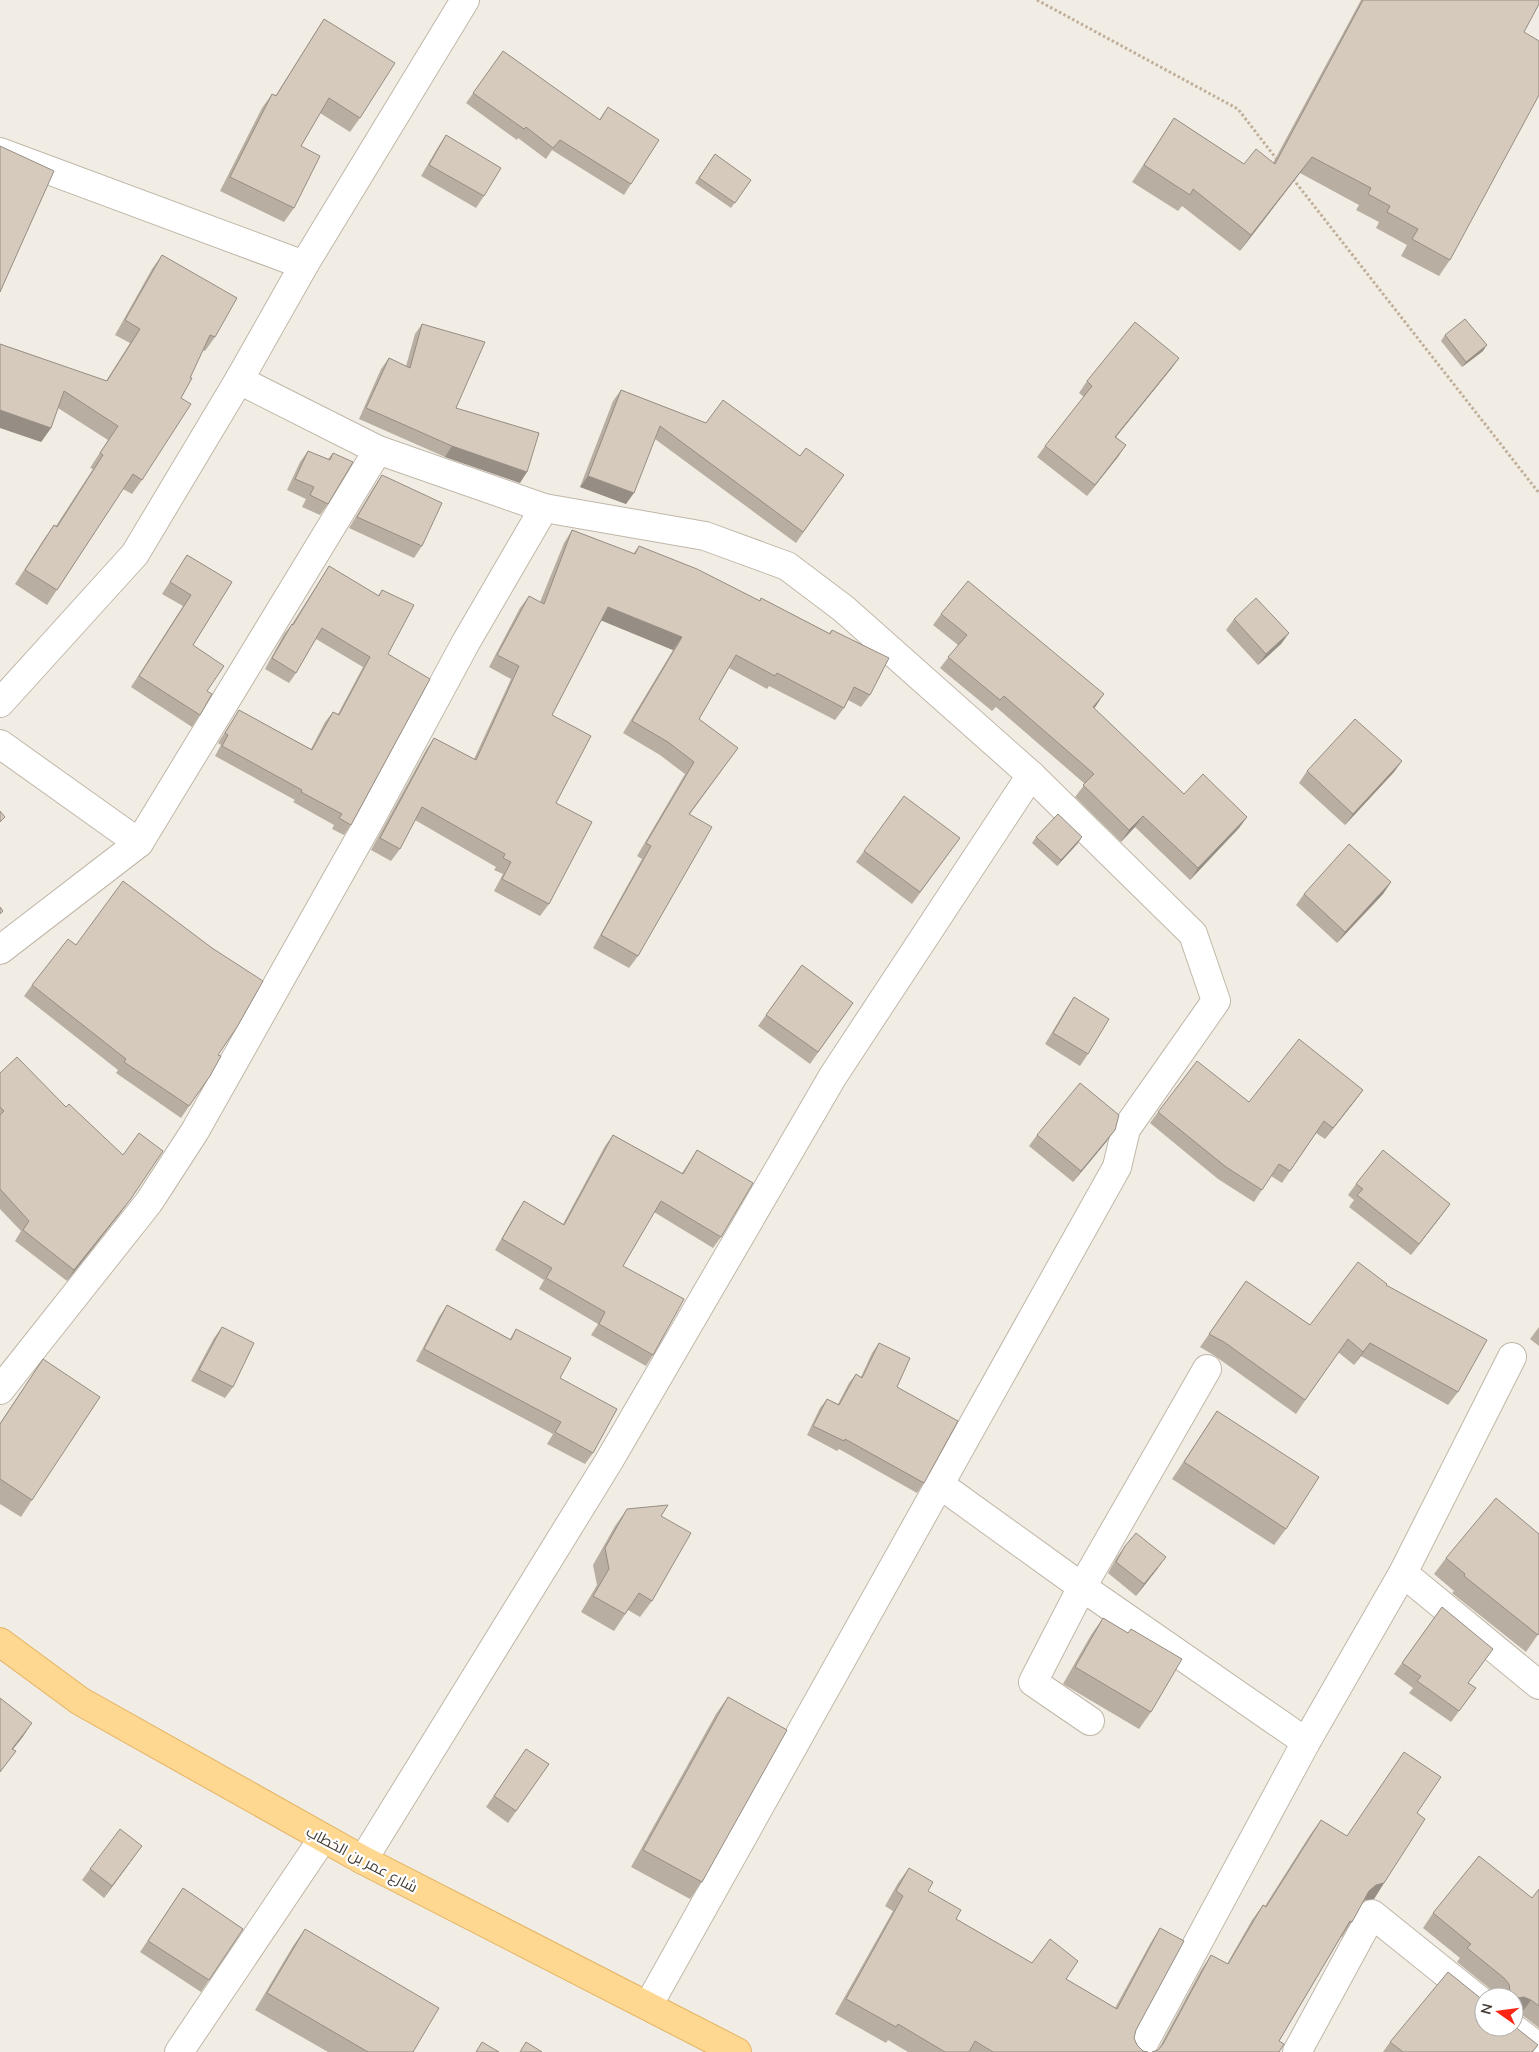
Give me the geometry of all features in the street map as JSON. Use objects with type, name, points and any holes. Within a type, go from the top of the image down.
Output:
[{"type":"main road","name":"شارع عمر بن الخطاب","points":[[0,1642],[80,1701],[323,1838],[516,1940],[737,2052]]},
{"type":"street","points":[[0,703],[134,554],[239,380],[304,264],[465,0]]},
{"type":"street","points":[[0,152],[304,264]]},
{"type":"street","points":[[239,380],[378,450],[544,508],[705,536],[787,566],[844,609],[1030,775],[1193,934],[1216,1001],[1126,1129],[1116,1167],[648,2006]]},
{"type":"street","points":[[0,950],[139,843],[378,450]]},
{"type":"street","points":[[0,1390],[149,1202],[195,1130],[370,820],[466,642],[544,508]]},
{"type":"street","points":[[0,744],[139,843]]},
{"type":"street","points":[[363,1860],[609,1461],[833,1076],[1030,775]]},
{"type":"street","points":[[1139,2052],[1306,1742],[1403,1573],[1512,1357]]},
{"type":"street","points":[[1090,1721],[1033,1682],[1082,1587],[1207,1369]]},
{"type":"street","points":[[939,1484],[1082,1587],[1306,1742]]},
{"type":"street","points":[[1403,1573],[1539,1685]]},
{"type":"street","points":[[179,2052],[323,1838]]},
{"type":"street","points":[[1297,2052],[1372,1914],[1474,1996]]},
{"type":"street","points":[[1524,2036],[1539,2048]]},
{"type":"path","points":[[1037,0],[1238,109],[1281,164]]},
{"type":"path","points":[[1287,172],[1539,493]]},
{"type":"building","points":[[1363,0],[1539,0],[1539,4],[1524,32],[1539,41],[1539,95],[1450,260],[1412,239],[1418,229],[1387,212],[1390,206],[1368,194],[1371,188],[1312,157],[1251,235],[1193,189],[1190,195],[1144,165],[1174,118],[1244,164],[1256,149],[1275,164]]},
{"type":"building","points":[[324,19],[395,63],[360,118],[329,98],[301,146],[320,156],[294,208],[230,177],[272,94],[276,96]]},
{"type":"building","points":[[503,51],[600,120],[608,107],[659,140],[631,184],[560,140],[553,148],[526,127],[524,129],[473,93]]},
{"type":"building","points":[[446,135],[501,168],[484,196],[429,165]]},
{"type":"building","points":[[0,146],[54,171],[0,292]]},
{"type":"building","points":[[715,154],[751,180],[735,203],[699,178]]},
{"type":"building","points":[[162,255],[237,298],[215,337],[210,335],[190,378],[192,378],[181,398],[191,404],[142,480],[133,474],[57,590],[25,570],[54,525],[57,527],[103,455],[100,453],[118,426],[64,391],[51,428],[0,410],[0,344],[107,381],[140,329],[125,320]]},
{"type":"building","points":[[1465,319],[1487,345],[1466,362],[1445,335]]},
{"type":"building","points":[[1135,322],[1179,358],[1115,437],[1126,445],[1095,485],[1045,446],[1092,386],[1087,381]]},
{"type":"building","points":[[422,324],[485,342],[456,408],[539,433],[527,472],[452,446],[366,408],[389,358],[410,368]]},
{"type":"building","points":[[621,390],[706,423],[723,400],[800,456],[806,448],[844,475],[803,532],[660,426],[634,493],[588,476]]},
{"type":"building","points":[[308,451],[330,460],[333,453],[353,462],[328,504],[310,495],[314,487],[295,479]]},
{"type":"building","points":[[382,475],[442,503],[422,546],[357,517]]},
{"type":"building","points":[[572,530],[635,554],[639,546],[697,569],[760,601],[761,598],[830,634],[832,630],[889,658],[870,695],[854,687],[844,708],[777,673],[775,676],[736,655],[699,719],[738,748],[689,814],[712,827],[638,956],[601,935],[651,846],[646,843],[694,762],[668,742],[632,721],[682,637],[608,607],[552,715],[591,736],[556,803],[592,822],[549,904],[502,879],[511,862],[503,858],[505,854],[422,807],[400,849],[380,838],[434,738],[476,760],[519,666],[497,655],[529,596],[544,604]]},
{"type":"building","points":[[187,555],[232,582],[193,645],[224,666],[207,691],[212,694],[200,715],[139,676],[191,595],[170,582]]},
{"type":"building","points":[[329,566],[379,596],[382,590],[414,605],[388,654],[430,679],[351,825],[339,818],[342,814],[222,746],[228,735],[225,733],[239,710],[312,750],[333,712],[339,715],[370,657],[322,628],[296,673],[272,658]]},
{"type":"building","points":[[968,581],[1104,694],[1093,707],[1184,794],[1203,774],[1247,817],[1198,868],[1143,816],[1129,830],[1083,785],[1094,774],[1004,696],[1000,700],[948,657],[967,635],[941,614]]},
{"type":"building","points":[[1256,598],[1289,633],[1266,654],[1234,619]]},
{"type":"building","points":[[1355,719],[1402,761],[1353,814],[1307,771]]},
{"type":"building","points":[[904,796],[960,838],[920,892],[864,851]]},
{"type":"building","points":[[0,811],[5,817],[0,822]]},
{"type":"building","points":[[1058,814],[1082,837],[1061,860],[1036,837]]},
{"type":"building","points":[[1349,844],[1391,882],[1345,932],[1304,894]]},
{"type":"building","points":[[123,881],[212,948],[263,981],[237,1027],[218,1055],[221,1056],[210,1076],[189,1106],[124,1062],[126,1059],[32,985],[68,939],[76,945]]},
{"type":"building","points":[[802,965],[853,1003],[818,1052],[766,1015]]},
{"type":"building","points":[[1074,997],[1109,1019],[1088,1054],[1053,1033]]},
{"type":"building","points":[[1299,1039],[1363,1090],[1333,1128],[1324,1121],[1290,1171],[1279,1164],[1262,1190],[1226,1167],[1158,1112],[1197,1061],[1249,1102]]},
{"type":"building","points":[[17,1057],[66,1107],[69,1104],[123,1155],[139,1133],[163,1151],[130,1200],[74,1270],[23,1230],[29,1221],[0,1189],[0,1115],[4,1111],[0,1107],[0,1073]]},
{"type":"building","points":[[1080,1083],[1119,1115],[1115,1130],[1081,1171],[1037,1135]]},
{"type":"building","points":[[613,1135],[683,1174],[697,1150],[753,1183],[721,1237],[661,1201],[623,1266],[684,1299],[653,1355],[599,1324],[605,1312],[546,1278],[552,1268],[502,1239],[524,1201],[564,1225]]},
{"type":"building","points":[[1383,1150],[1450,1204],[1419,1244],[1357,1195],[1363,1189],[1356,1184]]},
{"type":"building","points":[[1358,1262],[1386,1285],[1487,1340],[1458,1392],[1370,1343],[1363,1352],[1348,1339],[1305,1400],[1224,1342],[1209,1334],[1246,1281],[1310,1325]]},
{"type":"building","points":[[447,1305],[511,1340],[516,1329],[571,1358],[560,1378],[617,1409],[593,1453],[555,1432],[561,1422],[424,1349]]},
{"type":"building","points":[[222,1327],[254,1343],[233,1387],[199,1370]]},
{"type":"building","points":[[879,1343],[910,1358],[897,1387],[958,1421],[924,1483],[845,1439],[844,1441],[813,1426],[827,1399],[839,1405],[856,1374],[862,1378]]},
{"type":"building","points":[[43,1359],[100,1397],[32,1500],[0,1479],[0,1424]]},
{"type":"building","points":[[1217,1411],[1319,1477],[1286,1529],[1184,1462]]},
{"type":"building","points":[[1496,1498],[1539,1534],[1538,1635],[1464,1576],[1465,1574],[1446,1558]]},
{"type":"building","points":[[668,1505],[661,1516],[691,1533],[652,1601],[639,1593],[625,1614],[593,1596],[609,1569],[605,1548],[627,1509]]},
{"type":"building","points":[[1136,1533],[1166,1557],[1144,1584],[1116,1562],[1125,1546]]},
{"type":"building","points":[[1442,1607],[1493,1649],[1468,1683],[1476,1688],[1459,1711],[1417,1681],[1421,1676],[1402,1663]]},
{"type":"building","points":[[1103,1618],[1128,1633],[1131,1629],[1182,1659],[1151,1712],[1075,1667]]},
{"type":"building","points":[[728,1697],[787,1730],[702,1882],[643,1850]]},
{"type":"building","points":[[0,1698],[32,1723],[12,1749],[16,1751],[0,1772]]},
{"type":"building","points":[[526,1749],[549,1764],[516,1811],[494,1796]]},
{"type":"building","points":[[1404,1752],[1441,1777],[1417,1813],[1425,1819],[1384,1883],[1376,1885],[1369,1891],[1352,1922],[1350,1921],[1279,2041],[1284,2044],[1279,2052],[1152,2052],[1158,2050],[1163,2044],[1211,1955],[1228,1964],[1263,1905],[1266,1907],[1321,1820],[1347,1836]]},
{"type":"building","points":[[120,1829],[142,1846],[112,1886],[90,1869]]},
{"type":"building","points":[[1479,1856],[1532,1898],[1539,1889],[1539,2006],[1524,1997],[1524,1987],[1509,1987],[1504,1978],[1467,1948],[1471,1944],[1433,1913]]},
{"type":"building","points":[[909,1868],[933,1882],[928,1891],[961,1910],[956,1919],[1032,1963],[1050,1939],[1078,1961],[1066,1979],[1117,2009],[1160,1928],[1184,1941],[1136,2030],[1134,2038],[1137,2045],[1143,2051],[1148,2052],[993,2052],[975,2041],[969,2052],[945,2052],[898,2024],[896,2027],[846,1999],[903,1896],[896,1891]]},
{"type":"building","points":[[183,1888],[243,1929],[209,1980],[148,1941]]},
{"type":"building","points":[[305,1929],[439,2008],[413,2052],[368,2052],[267,1993]]},
{"type":"building","points":[[1448,1972],[1474,1993],[1474,2037],[1524,2037],[1524,2034],[1538,2045],[1532,2052],[1403,2052],[1390,2042]]},
{"type":"building","points":[[482,2042],[499,2052],[476,2052]]},
{"type":"building","points":[[526,2042],[542,2052],[520,2052]]}]
